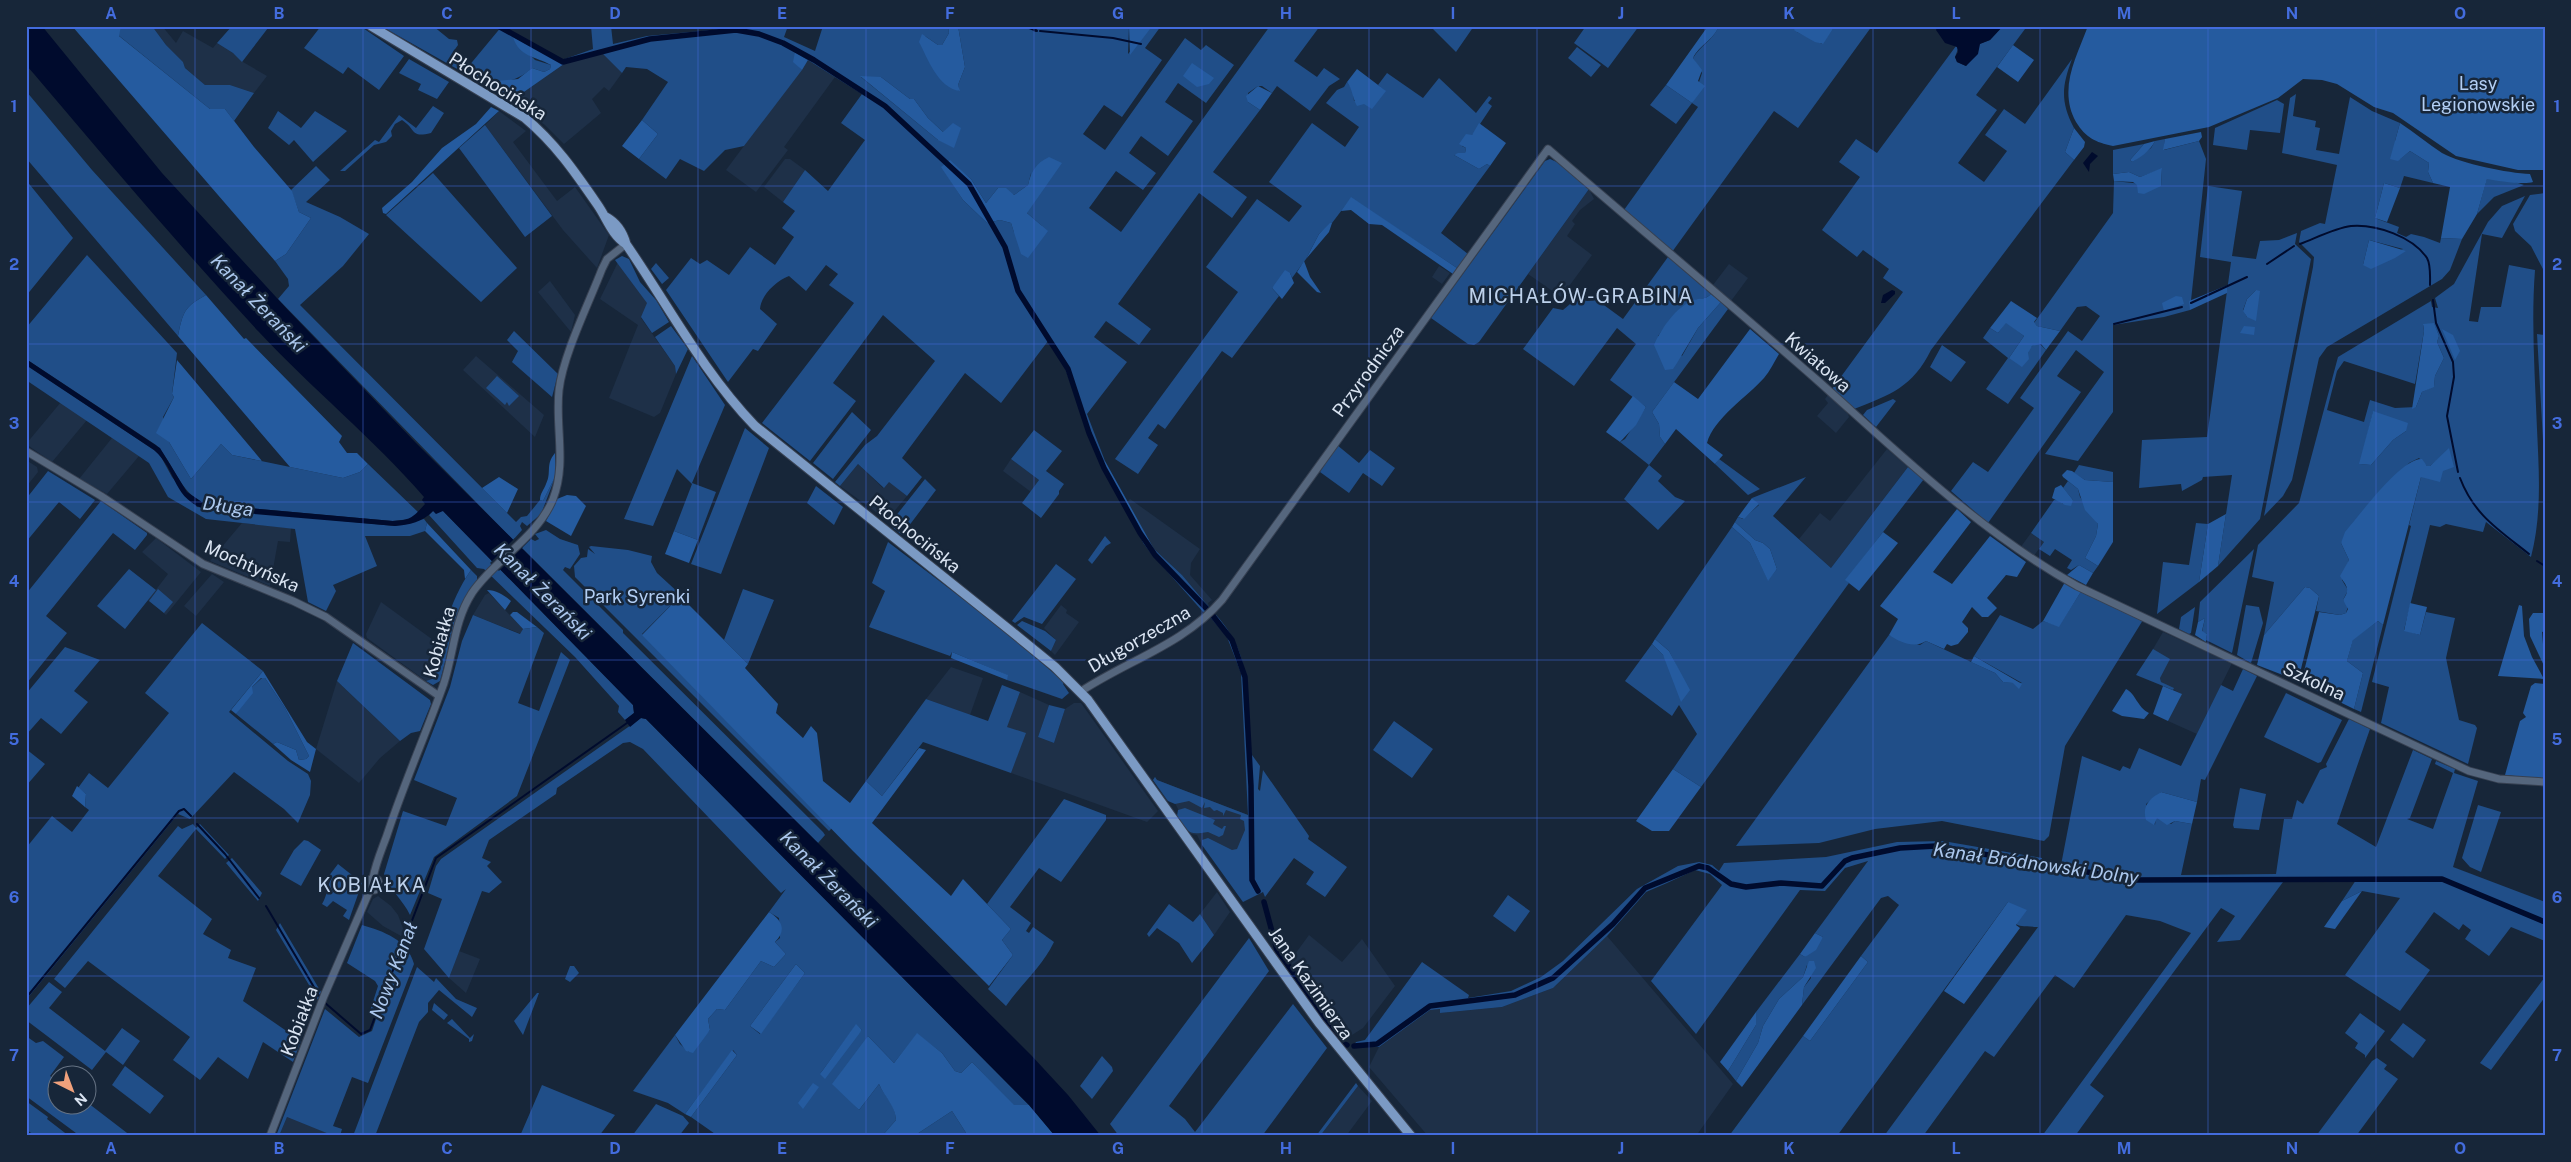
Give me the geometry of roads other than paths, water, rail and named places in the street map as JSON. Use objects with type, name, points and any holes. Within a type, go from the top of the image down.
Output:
[{"type":"main road","name":"Płochocińska","points":[[371,26],[525,118],[546,136],[563,155],[606,217],[621,232],[626,244],[733,404],[755,426],[1055,667],[1080,692],[1191,843]]},
{"type":"main road","name":"Jana Kazimierza","points":[[1191,843],[1318,1024],[1411,1136]]},
{"type":"street","name":"Kwiatowa","points":[[1548,148],[1939,488],[2031,560],[2077,586]]},
{"type":"street","name":"Przyrodnicza","points":[[1212,611],[1236,582],[1548,148]]},
{"type":"street","name":"Kobiałka","points":[[270,1136],[320,1005],[370,890],[375,890],[379,887],[379,882],[374,878],[378,857],[446,676],[460,618],[473,592],[488,573],[528,533],[547,510],[558,482],[560,464],[558,400],[562,373],[602,269],[607,259],[626,244]]},
{"type":"street","name":"Mochtyńska","points":[[26,451],[108,500],[203,564],[293,601],[326,617],[439,696]]},
{"type":"street","name":"Szkolna","points":[[2077,586],[2469,771],[2499,779],[2545,782]]},
{"type":"street","name":"Długorzeczna","points":[[1080,692],[1182,636],[1212,611]]},
{"type":"water","name":"Kanał Żerański","points":[[26,26],[42,26],[162,173],[287,309],[416,443],[1031,1055],[1068,1095],[1101,1136],[1055,1136],[1029,1105],[646,719],[641,718],[630,727],[625,720],[634,713],[633,705],[443,511],[436,514],[433,511],[425,518],[416,522],[395,526],[208,510],[196,505],[181,492],[168,467],[154,450],[26,365],[26,359],[160,448],[187,492],[205,504],[393,521],[412,517],[425,504],[422,500],[424,497],[404,475],[258,331],[144,203],[26,65]]},
{"type":"water","points":[[1938,26],[2003,26],[1990,40],[1980,44],[1978,54],[1966,66],[1957,62],[1955,57],[1958,52],[1957,47],[1945,43],[1936,30]]},
{"type":"water","points":[[2092,152],[2098,156],[2090,164],[2089,172],[2083,163]]},
{"type":"water","points":[[1892,290],[1895,291],[1895,294],[1885,303],[1881,303],[1883,295]]},
{"type":"waterway","points":[[1024,26],[1037,31]]},
{"type":"waterway","name":"Kanał Bródnowski Dolny","points":[[500,27],[563,62],[650,39],[736,30],[759,34],[783,43],[814,60],[885,106],[969,184],[1005,247],[1018,291],[1068,369],[1089,433],[1104,468],[1140,533],[1155,555],[1207,609]]},
{"type":"waterway","points":[[1040,31],[1113,38],[1141,44]]},
{"type":"waterway","points":[[2300,244],[2332,231],[2351,226],[2372,227],[2394,233],[2413,244],[2427,258],[2430,271],[2430,285]]},
{"type":"waterway","points":[[2267,264],[2294,246]]},
{"type":"waterway","points":[[2191,303],[2247,277]]},
{"type":"waterway","points":[[2433,300],[2436,323],[2453,362],[2454,377],[2447,416],[2458,472]]},
{"type":"waterway","points":[[2114,324],[2182,307]]},
{"type":"waterway","points":[[2460,478],[2472,502],[2488,521],[2529,554]]},
{"type":"waterway","points":[[2537,561],[2545,566]]},
{"type":"waterway","name":"Kanał Bródnowski Dolny","points":[[1213,616],[1232,640],[1245,677],[1251,786],[1252,880],[1258,891]]},
{"type":"waterway","name":"Nowy Kanał","points":[[324,1002],[361,1034],[370,1030],[436,858],[627,723]]},
{"type":"waterway","name":"Nowy Kanał","points":[[26,998],[179,811],[184,809],[191,816]]},
{"type":"waterway","name":"Nowy Kanał","points":[[197,824],[225,854],[259,898]]},
{"type":"waterway","name":"Kanał Bródnowski Dolny","points":[[1354,1046],[1377,1044],[1430,1006],[1515,995],[1553,978],[1613,924],[1645,888],[1699,866],[1708,868],[1731,884],[1746,887],[1781,883],[1822,886],[1845,861],[1852,858],[1900,848],[1936,846],[2134,880],[2442,879],[2545,922]]},
{"type":"waterway","name":"Kanał Bródnowski Dolny","points":[[1264,902],[1277,950],[1283,958]]},
{"type":"waterway","name":"Nowy Kanał","points":[[266,906],[321,999]]},
{"type":"waterway","name":"Kanał Bródnowski Dolny","points":[[1285,961],[1342,1043],[1347,1045]]},
{"type":"waterway","points":[[26,1132],[31,1136]]},
{"type":"district","name":"MICHAŁÓW-GRABINA","points":[[1581,296]]},
{"type":"district","name":"KOBIAŁKA","points":[[372,885]]},
{"type":"park label","name":"Lasy Legionowskie","points":[[2478,94]]},
{"type":"park label","name":"Park Syrenki","points":[[637,596]]},
{"type":"water label","name":"Długa","points":[[228,506]]}]
